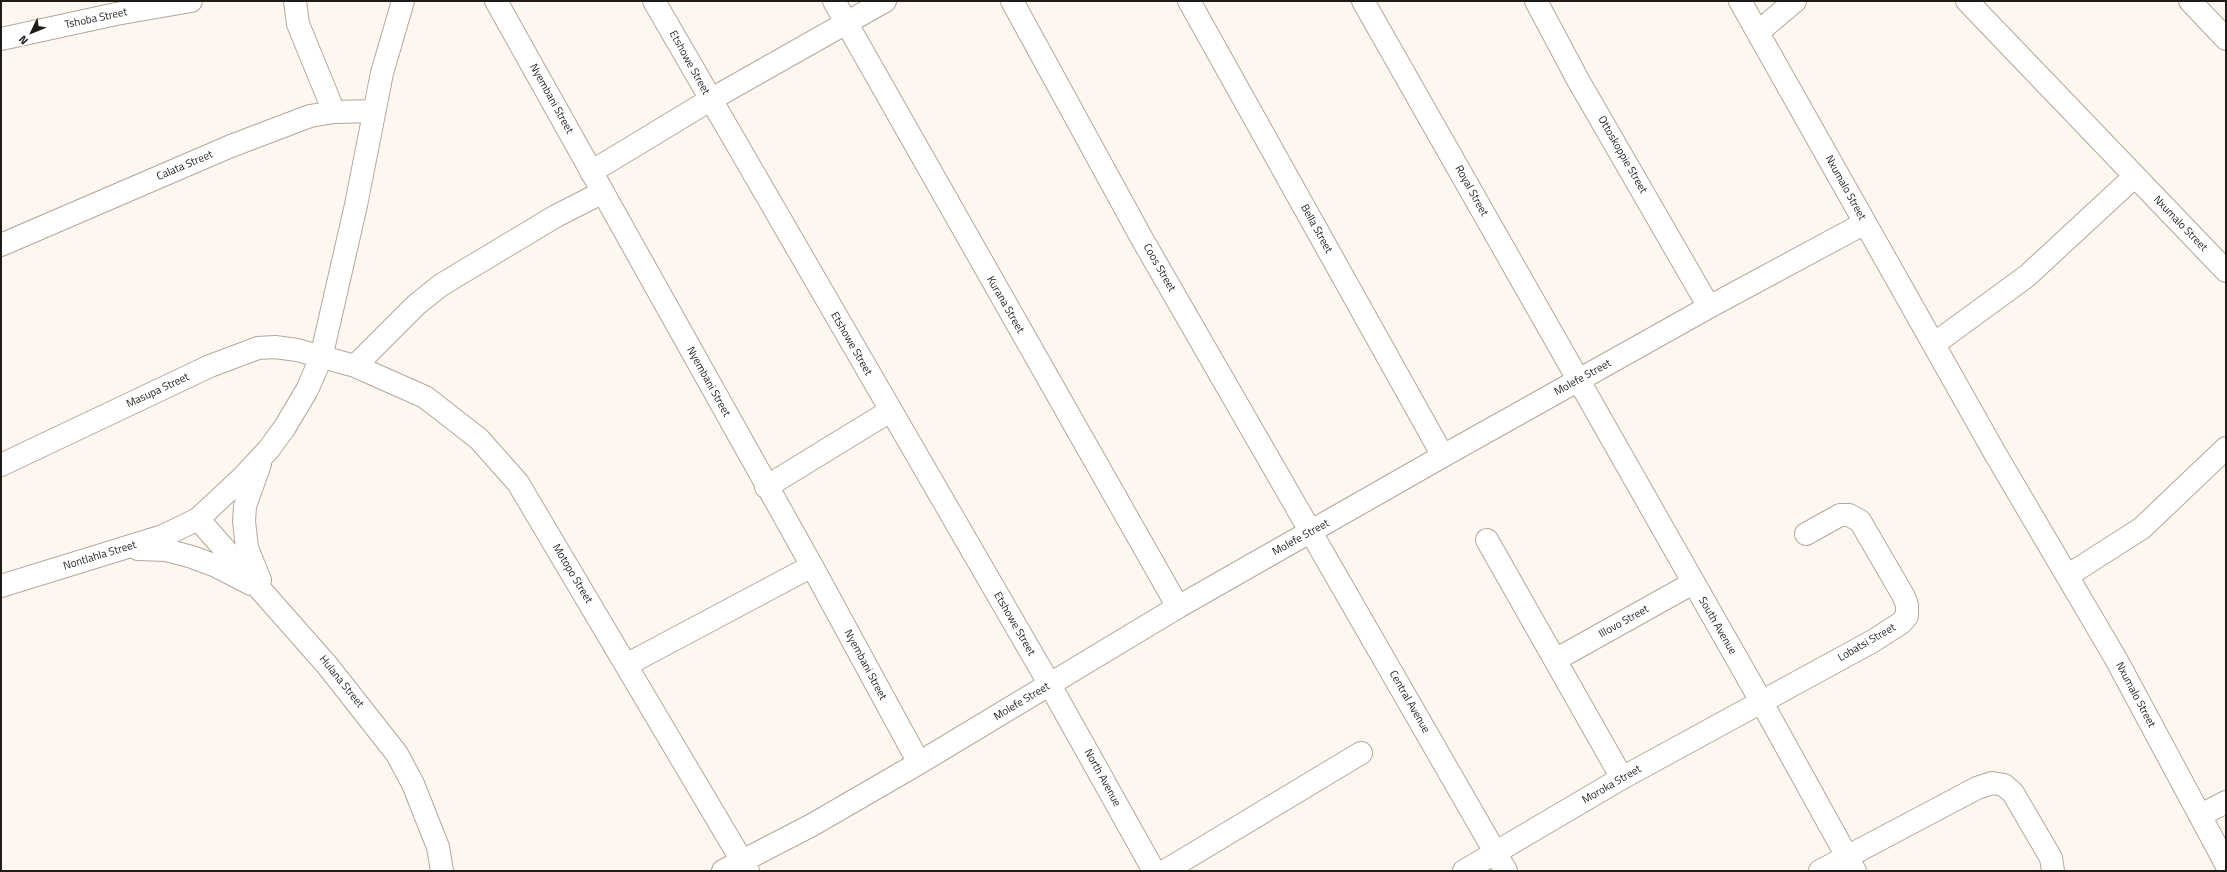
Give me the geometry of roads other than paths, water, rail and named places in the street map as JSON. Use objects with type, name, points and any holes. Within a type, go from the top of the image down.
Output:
[{"type":"street","name":"Tshoba Street","points":[[1,39],[116,14],[191,1]]},
{"type":"street","points":[[295,1],[298,24],[334,112]]},
{"type":"street","points":[[263,591],[247,548],[244,521],[245,506],[263,455],[286,427],[307,390],[321,358],[356,205],[374,111],[390,42],[403,1]]},
{"type":"street","name":"Nyembani Street","points":[[496,1],[766,487],[812,566],[919,764]]},
{"type":"street","name":"Etshowe Street","points":[[654,1],[1050,685]]},
{"type":"street","name":"Kurana Street","points":[[834,1],[1178,607]]},
{"type":"street","points":[[591,172],[710,100],[885,1]]},
{"type":"street","name":"Coos Street","points":[[1012,1],[1141,237],[1312,532]]},
{"type":"street","name":"Bella Street","points":[[1189,1],[1443,456]]},
{"type":"street","name":"Royal Street","points":[[1363,1],[1578,381]]},
{"type":"street","name":"Ottoskoppie Street","points":[[1536,1],[1578,80],[1709,307]]},
{"type":"street","name":"Nxumalo Street","points":[[1740,1],[1934,344],[2116,659],[2226,864]]},
{"type":"street","points":[[1758,32],[1795,1]]},
{"type":"street","name":"Nxumalo Street","points":[[1966,1],[2134,177],[2224,265]]},
{"type":"street","points":[[2190,1],[2226,39]]},
{"type":"street","name":"Calata Street","points":[[1,245],[232,146],[310,116],[334,112],[374,111]]},
{"type":"street","points":[[1934,344],[2027,276],[2134,177]]},
{"type":"street","points":[[355,366],[416,305],[441,285],[556,216],[603,192]]},
{"type":"street","name":"Molefe Street","points":[[723,871],[745,866],[812,825],[919,764],[1178,607],[1709,307],[1865,223]]},
{"type":"street","name":"Masupa Street","points":[[1,465],[239,354],[258,348],[275,347],[297,350],[321,358]]},
{"type":"street","name":"Motopo Street","points":[[321,358],[355,366],[425,397],[467,429],[491,452],[521,488],[745,866]]},
{"type":"street","name":"South Avenue","points":[[1578,381],[1761,701],[1850,864]]},
{"type":"street","points":[[766,487],[890,411]]},
{"type":"street","points":[[2067,576],[2142,528],[2226,448]]},
{"type":"street","name":"Nontlahla Street","points":[[1,586],[163,536],[198,519],[263,455]]},
{"type":"street","name":"Lobatsi Street","points":[[1761,701],[1888,633],[1906,616],[1907,605],[1903,595],[1860,521],[1849,514],[1840,515],[1806,534]]},
{"type":"street","name":"Hulana Street","points":[[198,519],[327,665],[397,754],[413,784],[438,847],[442,871]]},
{"type":"street","name":"Central Avenue","points":[[1312,532],[1501,862]]},
{"type":"street","points":[[1486,540],[1622,778]]},
{"type":"street","points":[[124,548],[166,550],[192,557],[216,566],[263,591]]},
{"type":"street","points":[[626,665],[812,566]]},
{"type":"street","name":"Illovo Street","points":[[1555,660],[1693,583]]},
{"type":"street","name":"North Avenue","points":[[1050,685],[1154,871]]},
{"type":"street","name":"Moroka Street","points":[[1464,871],[1501,862],[1622,778],[1761,701]]},
{"type":"street","points":[[1165,871],[1361,752]]},
{"type":"street","points":[[1820,871],[1850,864],[1977,788],[1998,783],[2013,793],[2051,858],[2053,871]]},
{"type":"street","points":[[2200,815],[2226,802]]}]
